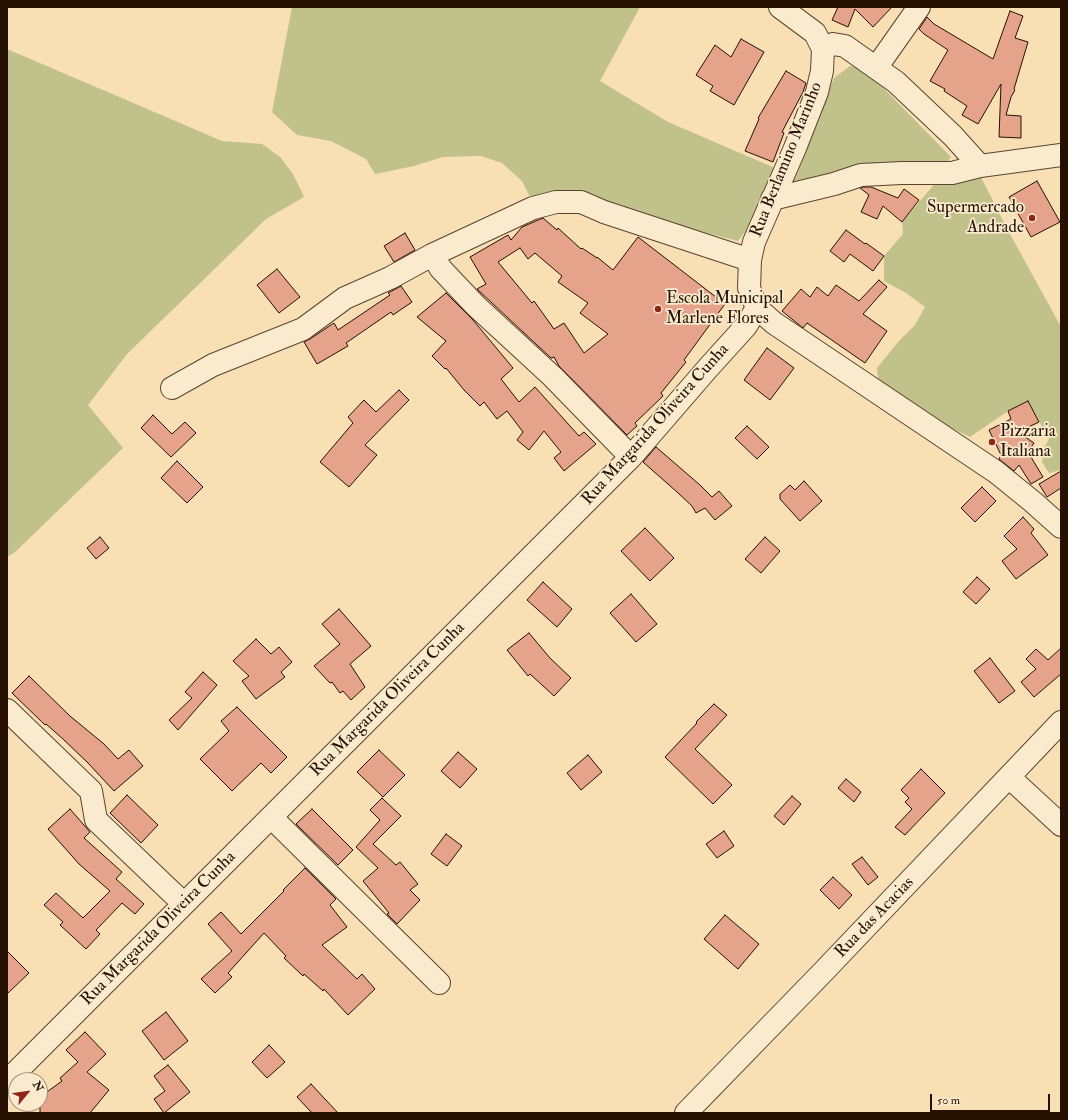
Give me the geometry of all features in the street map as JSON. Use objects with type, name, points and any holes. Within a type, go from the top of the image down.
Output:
[{"type":"street","points":[[780,7],[815,33],[823,49],[833,44],[845,46],[896,82],[953,136],[980,166]]},
{"type":"street","points":[[876,68],[919,7]]},
{"type":"street","name":"Rua Berlamino Marinho","points":[[823,49],[822,71],[817,92],[795,148],[754,242],[750,260],[749,288],[757,308],[774,323],[996,472],[1033,502],[1061,528]]},
{"type":"street","points":[[772,199],[834,184],[861,175],[952,173],[980,166],[1061,155]]},
{"type":"street","points":[[172,388],[213,365],[303,329],[345,298],[390,278],[432,255],[533,208],[556,202],[581,202],[604,212],[750,260]]},
{"type":"street","points":[[432,255],[442,269],[476,306],[553,377],[631,457]]},
{"type":"street","name":"Rua Margarida Oliveira Cunha","points":[[7,1081],[631,457],[746,326],[757,308]]},
{"type":"street","points":[[7,710],[91,791],[96,820],[184,904]]},
{"type":"street","name":"Rua das Acacias","points":[[686,1113],[823,972],[1061,722]]},
{"type":"street","points":[[1009,777],[1061,825]]},
{"type":"street","points":[[271,817],[439,983]]},
{"type":"green space","points":[[292,7],[640,7],[600,81],[668,122],[775,168],[752,223],[738,241],[652,219],[544,197],[530,197],[522,181],[502,163],[481,156],[443,157],[414,166],[375,174],[366,159],[331,141],[297,135],[272,112]]},
{"type":"green space","points":[[7,49],[222,141],[262,144],[280,157],[293,174],[304,197],[266,219],[127,354],[88,405],[123,448],[14,553],[7,557]]},
{"type":"green space","points":[[850,66],[864,68],[951,157],[947,162],[791,184],[834,78]]},
{"type":"green space","points":[[981,177],[1005,225],[1060,325],[1061,470],[1049,473],[1042,462],[1044,448],[1049,439],[1028,401],[1008,411],[970,437],[935,420],[878,379],[877,368],[899,341],[915,325],[925,307],[906,293],[884,281],[884,256],[903,234],[902,222],[939,179]]},
{"type":"building","points":[[838,7],[892,7],[873,27],[855,9],[848,27],[832,20]]},
{"type":"building","points":[[1010,11],[1023,16],[1015,38],[1028,42],[1014,89],[1015,90],[1011,97],[1006,115],[1021,116],[1021,138],[999,137],[1001,84],[978,124],[962,115],[967,106],[944,91],[945,89],[930,81],[948,50],[919,29],[927,17],[934,24],[993,59]]},
{"type":"building","points":[[741,39],[764,52],[734,105],[710,91],[713,86],[696,75],[715,45],[731,57]]},
{"type":"building","points":[[786,71],[806,83],[803,92],[782,132],[784,133],[773,162],[745,151],[759,119],[758,118]]},
{"type":"building","points":[[1037,181],[1060,222],[1031,237],[1009,197]]},
{"type":"building","points":[[871,187],[898,198],[904,189],[919,200],[902,222],[883,206],[877,219],[861,212],[869,195],[860,188]]},
{"type":"building","points":[[543,218],[557,230],[558,228],[581,249],[582,248],[597,257],[613,270],[638,237],[725,304],[684,360],[686,362],[661,393],[663,396],[635,423],[637,426],[627,435],[559,366],[554,357],[551,358],[477,289],[486,284],[470,257],[508,235],[511,240],[522,227]],"holes":[[[520,248],[528,259],[535,253],[562,276],[558,282],[588,303],[580,313],[608,334],[584,353],[564,323],[554,329],[534,301],[532,303],[498,262]]]},
{"type":"building","points":[[846,230],[884,256],[873,271],[850,254],[844,262],[830,251]]},
{"type":"building","points":[[405,233],[415,250],[394,262],[384,246]]},
{"type":"building","points":[[277,269],[300,297],[279,313],[257,285]]},
{"type":"building","points":[[879,280],[887,287],[863,314],[887,331],[865,363],[807,323],[803,328],[782,311],[801,289],[810,297],[817,287],[828,296],[836,285],[859,301]]},
{"type":"building","points":[[401,286],[412,302],[393,315],[391,312],[346,343],[348,346],[317,364],[304,342],[334,323],[338,330],[390,295],[388,293]]},
{"type":"building","points":[[446,293],[473,320],[513,368],[501,379],[519,402],[535,387],[579,436],[584,432],[596,444],[564,471],[554,458],[561,452],[544,431],[529,450],[517,440],[523,432],[507,411],[497,419],[484,402],[480,406],[464,390],[446,368],[445,369],[432,356],[446,341],[417,317]]},
{"type":"building","points":[[767,348],[794,368],[770,400],[744,380]]},
{"type":"building","points":[[399,390],[409,400],[365,445],[377,455],[349,487],[320,462],[353,423],[348,417],[364,400],[376,412]]},
{"type":"building","points":[[1028,401],[1039,422],[1018,432],[1034,443],[1028,452],[1043,477],[1031,484],[1019,465],[1014,471],[999,459],[1001,455],[989,430],[1011,419],[1008,411]]},
{"type":"building","points":[[153,415],[172,434],[185,422],[196,433],[171,457],[141,428]]},
{"type":"building","points":[[747,426],[769,447],[757,459],[735,438]]},
{"type":"building","points":[[656,447],[712,497],[719,491],[732,506],[715,520],[705,508],[696,513],[692,506],[643,462]]},
{"type":"building","points":[[177,461],[203,487],[187,503],[161,478]]},
{"type":"building","points":[[1061,471],[1061,488],[1047,497],[1039,484]]},
{"type":"building","points":[[804,481],[822,501],[800,521],[780,499],[780,494],[790,485],[795,490]]},
{"type":"building","points":[[982,487],[996,501],[975,522],[961,508]]},
{"type":"building","points":[[1023,517],[1034,529],[1031,533],[1048,555],[1016,579],[1002,561],[1017,549],[1004,536]]},
{"type":"building","points":[[645,528],[674,558],[650,581],[621,551]]},
{"type":"building","points":[[100,537],[109,548],[96,559],[87,548]]},
{"type":"building","points":[[765,537],[780,551],[761,573],[745,559]]},
{"type":"building","points":[[977,577],[990,589],[976,604],[963,592]]},
{"type":"building","points":[[543,582],[572,609],[557,627],[527,600]]},
{"type":"building","points":[[631,594],[657,624],[636,642],[610,613]]},
{"type":"building","points":[[339,609],[371,646],[350,664],[365,687],[351,700],[343,691],[340,693],[332,682],[330,683],[314,666],[340,644],[322,624]]},
{"type":"building","points":[[529,633],[550,658],[571,678],[554,696],[530,674],[528,676],[507,650]]},
{"type":"building","points":[[256,639],[271,654],[279,647],[292,662],[281,672],[285,677],[256,699],[242,681],[249,676],[233,661]]},
{"type":"building","points":[[1061,648],[1061,674],[1034,697],[1021,682],[1036,669],[1026,659],[1036,649],[1048,660]]},
{"type":"building","points":[[990,658],[1015,691],[999,703],[974,671]]},
{"type":"building","points":[[203,672],[217,685],[178,730],[169,720],[192,698],[185,692]]},
{"type":"building","points":[[29,676],[70,716],[104,744],[118,759],[129,750],[143,766],[114,791],[88,763],[12,693]]},
{"type":"building","points":[[714,704],[727,715],[695,749],[732,785],[713,804],[665,757]]},
{"type":"building","points":[[237,707],[287,757],[271,773],[261,763],[232,791],[200,759],[229,731],[221,721]]},
{"type":"building","points":[[379,750],[405,775],[383,797],[357,772]]},
{"type":"building","points":[[458,752],[477,769],[460,788],[441,771]]},
{"type":"building","points":[[588,755],[602,772],[581,790],[567,773]]},
{"type":"building","points":[[921,769],[945,793],[905,835],[895,827],[912,809],[905,802],[909,798],[901,790]]},
{"type":"building","points":[[846,779],[861,792],[854,802],[838,788]]},
{"type":"building","points":[[127,795],[158,825],[141,843],[110,813]]},
{"type":"building","points":[[792,796],[801,804],[784,825],[774,816]]},
{"type":"building","points":[[382,798],[401,816],[373,844],[396,865],[400,862],[418,884],[410,890],[420,900],[397,924],[387,914],[389,913],[363,881],[378,868],[356,847],[380,820],[370,810]]},
{"type":"building","points":[[70,809],[90,832],[84,838],[122,872],[116,879],[144,904],[135,914],[122,903],[96,930],[100,934],[86,949],[60,925],[63,922],[44,905],[56,893],[83,918],[110,891],[79,864],[48,829]]},
{"type":"building","points":[[312,809],[353,850],[338,865],[296,824]]},
{"type":"building","points":[[724,831],[734,846],[717,858],[706,844]]},
{"type":"building","points":[[446,834],[462,846],[447,866],[431,854]]},
{"type":"building","points":[[862,857],[878,877],[868,885],[852,864]]},
{"type":"building","points":[[305,868],[336,899],[330,905],[347,927],[322,945],[357,979],[362,974],[375,989],[348,1015],[324,989],[323,991],[304,974],[303,976],[284,958],[286,956],[264,933],[228,973],[232,977],[215,993],[201,979],[232,951],[208,924],[221,912],[241,934]]},
{"type":"building","points":[[833,877],[852,895],[839,909],[820,890]]},
{"type":"building","points":[[725,915],[759,944],[738,969],[704,939]]},
{"type":"building","points":[[7,951],[29,973],[7,994]]},
{"type":"building","points":[[166,1012],[188,1041],[164,1060],[142,1031]]},
{"type":"building","points":[[85,1032],[106,1054],[87,1072],[109,1090],[90,1113],[40,1113],[48,1112],[48,1091],[62,1081],[60,1078],[78,1062],[66,1050]]},
{"type":"building","points":[[269,1045],[285,1062],[267,1078],[252,1062]]},
{"type":"building","points":[[168,1065],[190,1092],[164,1113],[154,1099],[165,1091],[154,1076]]},
{"type":"building","points":[[311,1084],[338,1113],[312,1113],[297,1097]]},
{"type":"place","name":"Supermercado Andrade","points":[[1032,218]]},
{"type":"place","name":"Escola Municipal Marlene Flores","points":[[658,309]]},
{"type":"place","name":"Pizzaria Italiana","points":[[992,442]]}]
